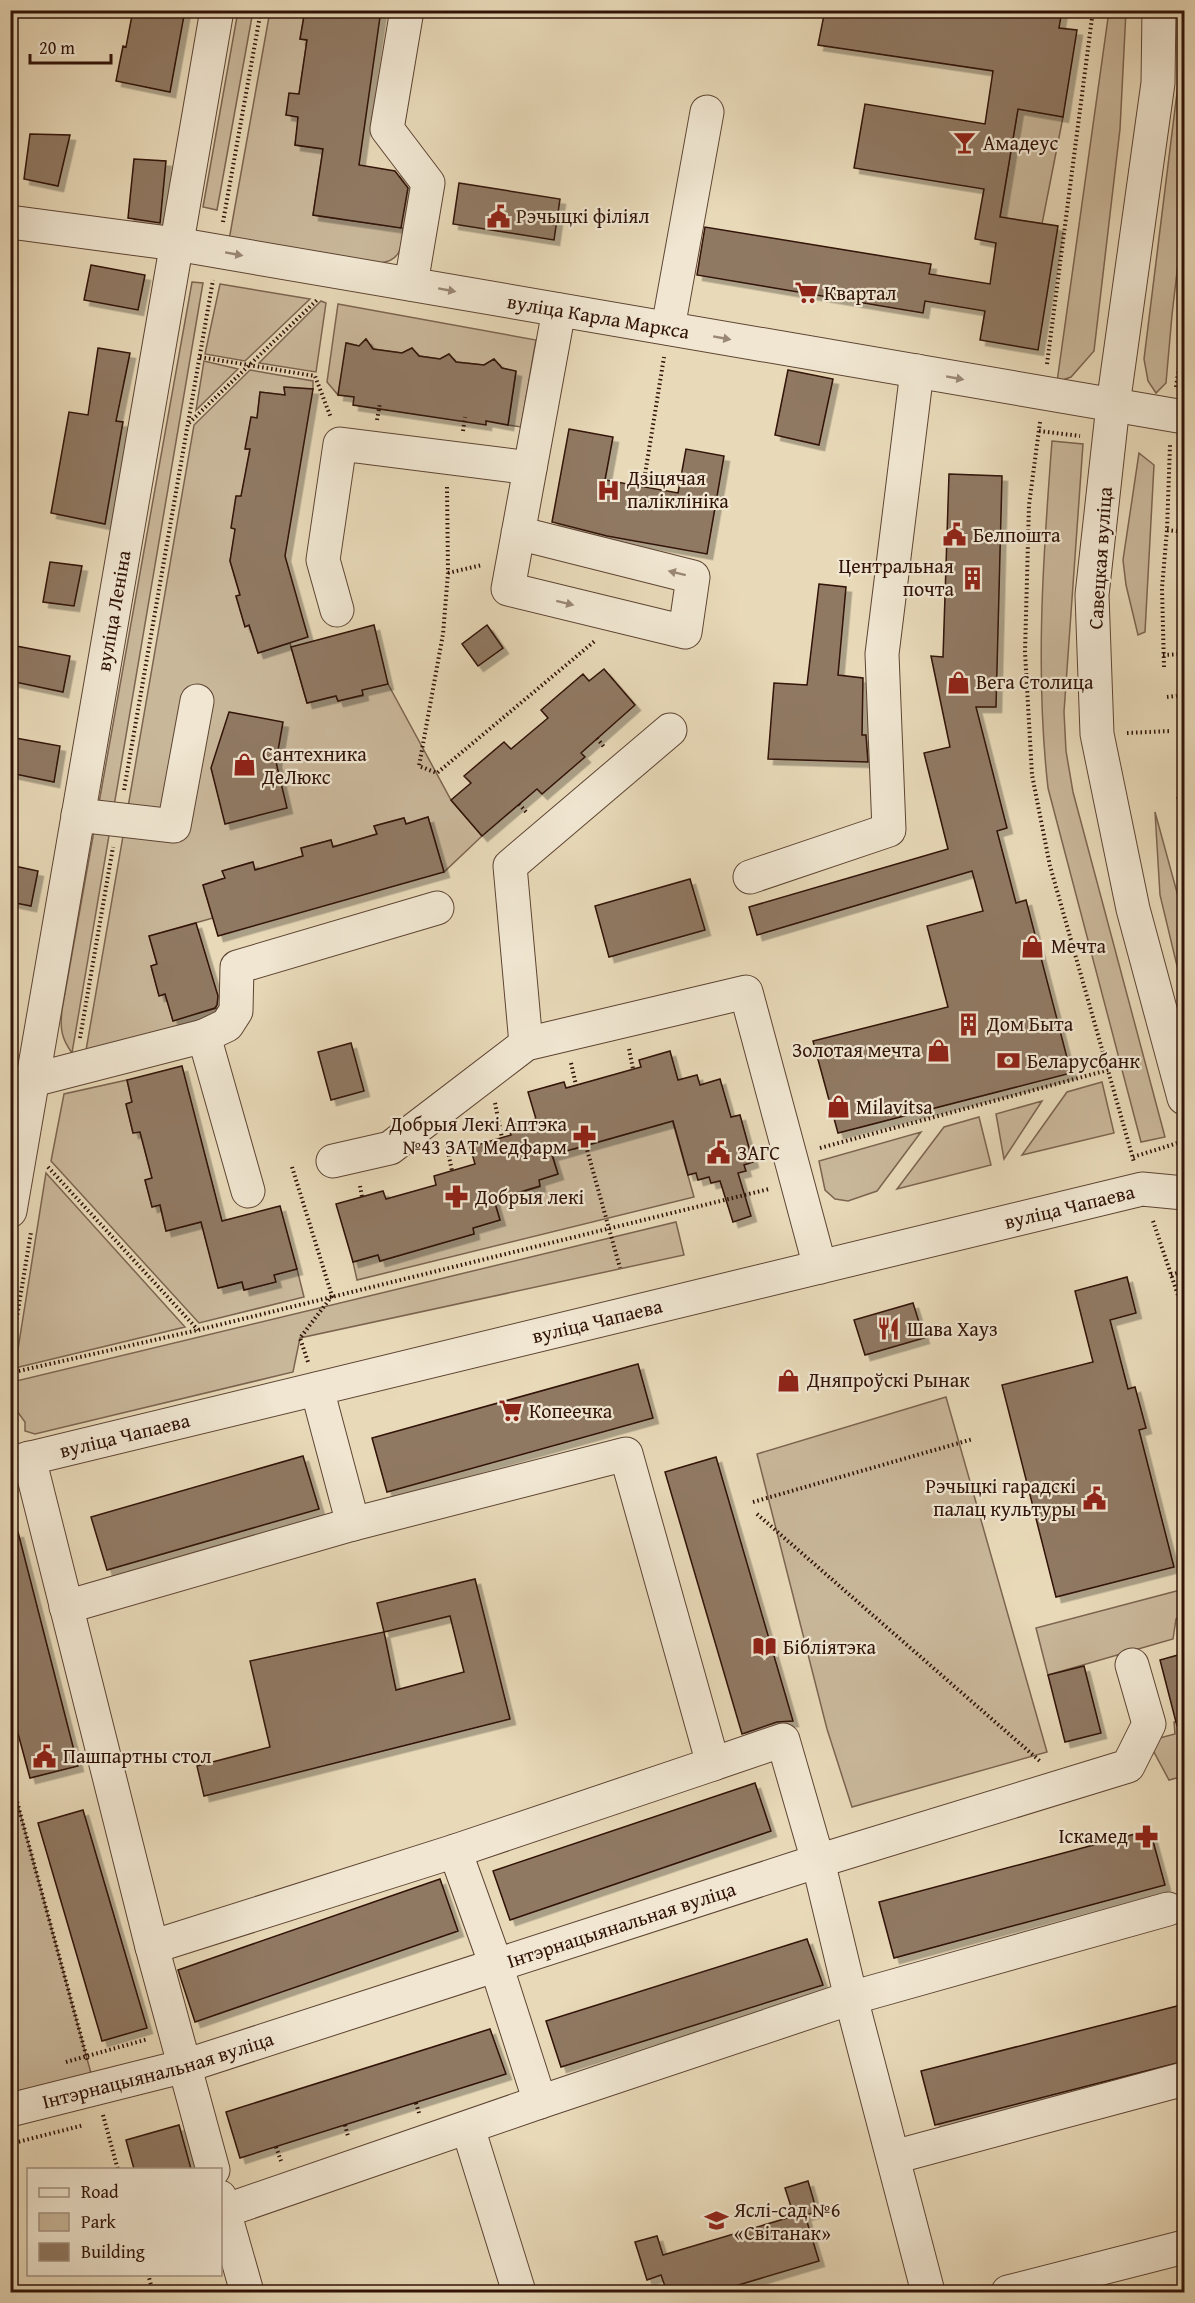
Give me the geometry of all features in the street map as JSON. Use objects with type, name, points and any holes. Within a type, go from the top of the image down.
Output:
[{"type":"street","name":"вуліца Леніна","points":[[21,1221],[33,1080],[217,10]]},
{"type":"street","points":[[407,10],[387,129],[428,183],[411,284]]},
{"type":"street","name":"Савецкая вуліца","points":[[1159,10],[1158,83],[1113,405],[1092,595],[1097,734],[1133,909],[1185,1098]]},
{"type":"street","points":[[668,328],[707,112]]},
{"type":"street","name":"вуліца Карла Маркса","points":[[10,222],[176,244],[1178,416]]},
{"type":"street","points":[[518,533],[693,577],[685,632],[508,589],[518,533],[559,310]]},
{"type":"street","points":[[750,877],[889,830],[882,654],[917,371]]},
{"type":"street","points":[[337,610],[323,560],[340,444],[530,468]]},
{"type":"street","points":[[78,815],[174,826],[197,700]]},
{"type":"street","points":[[526,1044],[510,866],[670,730]]},
{"type":"street","points":[[33,1080],[204,1036],[227,1025],[237,1011],[237,968],[437,908]]},
{"type":"street","points":[[333,1161],[390,1148],[526,1044],[746,992],[820,1267]]},
{"type":"street","points":[[204,1036],[248,1191]]},
{"type":"street","name":"вуліца Чапаева","points":[[20,1460],[1142,1189],[1185,1193]]},
{"type":"street","points":[[317,1389],[353,1524]]},
{"type":"street","points":[[66,1607],[353,1524],[626,1454],[713,1764]]},
{"type":"street","points":[[20,1460],[66,1607],[152,1947],[213,2168]]},
{"type":"street","name":"Інтэрнацыянальная вуліца","points":[[10,2110],[185,2066],[818,1861],[1128,1766],[1149,1724],[1132,1665]]},
{"type":"street","points":[[152,1947],[455,1851],[783,1740],[818,1861],[851,1998],[928,2292]]},
{"type":"street","points":[[455,1851],[496,1965],[540,2102]]},
{"type":"street","points":[[247,2292],[222,2204],[468,2128],[851,1998],[1168,1909]]},
{"type":"street","points":[[894,2157],[1185,2079]]},
{"type":"street","points":[[468,2128],[519,2292]]},
{"type":"street","points":[[1008,2292],[1185,2247]]},
{"type":"path","points":[[74,1070],[261,10]]},
{"type":"path","points":[[188,423],[322,295]]},
{"type":"path","points":[[643,487],[668,328]]},
{"type":"path","points":[[1164,667],[1162,588],[1185,335]]},
{"type":"path","points":[[200,357],[315,376],[340,444]]},
{"type":"path","points":[[447,457],[448,573],[443,634],[419,766],[436,773],[624,617]]},
{"type":"path","points":[[1167,530],[1185,532]]},
{"type":"path","points":[[1163,655],[1185,654]]},
{"type":"path","points":[[1167,697],[1185,695]]},
{"type":"path","points":[[1097,734],[1171,732]]},
{"type":"path","points":[[1178,798],[1185,824]]},
{"type":"path","points":[[10,1373],[198,1330],[773,1188],[790,1156],[1108,1070]]},
{"type":"path","points":[[1133,1157],[1185,1142]]},
{"type":"path","points":[[586,1146],[621,1268]]},
{"type":"path","points":[[41,1174],[43,1162],[198,1330]]},
{"type":"path","points":[[292,1167],[332,1296]]},
{"type":"path","points":[[10,1359],[21,1221]]},
{"type":"path","points":[[1171,1275],[1185,1271]]},
{"type":"path","points":[[317,1389],[300,1338],[332,1296]]},
{"type":"path","points":[[10,1414],[18,1422]]},
{"type":"path","points":[[753,1502],[973,1439]]},
{"type":"path","points":[[757,1514],[913,1652],[1067,1783]]},
{"type":"path","points":[[10,1776],[118,2168]]},
{"type":"path","points":[[65,2063],[175,2032]]},
{"type":"path","points":[[149,2276],[153,2292]]},
{"type":"green space","points":[[238,11],[253,11],[217,210],[203,207]]},
{"type":"green space","points":[[270,11],[305,11],[300,39],[307,40],[299,94],[286,115],[299,117],[295,145],[323,149],[313,215],[403,228],[401,247],[391,260],[378,263],[229,240]]},
{"type":"green space","points":[[1109,11],[1126,11],[1120,129],[1094,351],[1071,377],[1057,382]]},
{"type":"green space","points":[[1184,36],[1184,212],[1166,383],[1156,393],[1148,381],[1144,359]]},
{"type":"green space","points":[[1018,109],[1063,117],[1042,224],[1000,217]]},
{"type":"green space","points":[[192,282],[203,283],[72,1053],[62,1033],[62,1010]]},
{"type":"green space","points":[[220,284],[310,299],[245,361],[205,354]]},
{"type":"green space","points":[[321,301],[326,303],[316,372],[259,363]]},
{"type":"green space","points":[[338,304],[536,340],[521,427],[508,425],[516,372],[502,368],[494,359],[484,365],[456,362],[449,354],[440,359],[419,356],[412,348],[402,353],[373,349],[366,339],[359,346],[347,343],[338,395],[327,382]]},
{"type":"green space","points":[[204,361],[238,369],[196,410]]},
{"type":"green space","points":[[250,370],[313,381],[313,389],[284,388],[285,395],[260,392],[257,418],[251,417],[246,449],[250,449],[230,561],[240,595],[236,596],[245,626],[249,625],[258,653],[290,643],[307,703],[336,696],[338,701],[363,696],[362,690],[388,684],[451,800],[482,836],[444,872],[428,817],[406,824],[404,818],[374,826],[377,834],[333,847],[331,840],[301,848],[303,856],[255,870],[252,862],[223,871],[225,878],[203,885],[213,918],[149,936],[157,964],[151,966],[159,995],[165,994],[173,1020],[221,1007],[220,1016],[85,1056],[194,425]]},
{"type":"green space","points":[[1052,441],[1083,444],[1064,712],[1066,751],[1073,792],[1165,1137],[1141,1142],[1048,788],[1041,658],[1043,571]]},
{"type":"green space","points":[[1139,453],[1154,465],[1145,632],[1138,635],[1126,585],[1123,560]]},
{"type":"green space","points":[[1155,812],[1184,918],[1184,995],[1160,895]]},
{"type":"green space","points":[[127,1080],[132,1102],[126,1104],[133,1133],[140,1132],[152,1178],[145,1180],[152,1206],[160,1205],[166,1231],[201,1222],[219,1288],[242,1282],[244,1290],[275,1282],[274,1275],[297,1269],[304,1297],[199,1323],[51,1161],[64,1094]]},
{"type":"green space","points":[[1102,1082],[1114,1133],[1022,1155],[1067,1092]]},
{"type":"green space","points":[[1042,1101],[1004,1159],[996,1114]]},
{"type":"green space","points":[[671,1116],[694,1197],[357,1280],[353,1262],[378,1255],[380,1261],[474,1234],[473,1228],[500,1220],[492,1193],[503,1197],[540,1187],[539,1180],[558,1174],[551,1149],[575,1149],[662,1124]]},
{"type":"green space","points":[[979,1117],[991,1165],[897,1189],[944,1127]]},
{"type":"green space","points":[[921,1132],[877,1191],[848,1201],[835,1199],[825,1190],[819,1161]]},
{"type":"green space","points":[[46,1173],[185,1327],[15,1368]]},
{"type":"green space","points":[[676,1222],[684,1255],[300,1338],[293,1372],[35,1434],[25,1431],[25,1422],[11,1403],[12,1382]]},
{"type":"green space","points":[[946,1397],[1047,1752],[852,1807],[827,1729],[757,1454]]},
{"type":"green space","points":[[1184,1589],[1184,1616],[1176,1619],[1173,1639],[1048,1675],[1036,1628]]},
{"type":"green space","points":[[1184,1719],[1184,1776],[1169,1780],[1148,1741],[1175,1734],[1174,1722]]},
{"type":"green space","points":[[10,1776],[95,2088],[10,2110]]},
{"type":"building","points":[[133,10],[185,10],[170,92],[116,81],[123,46],[126,47]]},
{"type":"building","points":[[305,10],[381,10],[359,165],[395,171],[408,188],[401,228],[313,215],[323,149],[295,145],[298,117],[286,115],[289,93],[299,94],[307,40],[300,39]]},
{"type":"building","points":[[825,10],[1062,10],[1059,28],[1077,30],[1063,117],[1018,109],[1000,217],[1058,226],[1038,350],[980,340],[985,311],[925,301],[923,313],[697,275],[705,227],[931,264],[929,274],[990,284],[996,243],[975,239],[984,189],[854,168],[865,104],[985,124],[993,71],[818,45]]},
{"type":"building","points":[[30,134],[70,135],[58,186],[24,179]]},
{"type":"building","points":[[134,159],[166,161],[160,223],[128,218]]},
{"type":"building","points":[[459,183],[560,199],[554,240],[453,224]]},
{"type":"building","points":[[91,265],[145,275],[138,310],[84,300]]},
{"type":"building","points":[[366,339],[373,349],[402,353],[412,348],[419,356],[440,359],[449,354],[456,362],[484,365],[494,359],[502,368],[516,371],[508,425],[486,421],[486,425],[353,405],[354,397],[338,395],[346,343],[359,346]]},
{"type":"building","points":[[98,348],[130,353],[116,421],[123,422],[105,524],[51,513],[69,412],[88,415]]},
{"type":"building","points":[[788,370],[833,379],[819,445],[775,435]]},
{"type":"building","points":[[284,387],[313,389],[285,556],[308,637],[258,653],[249,625],[245,627],[236,596],[240,595],[230,561],[235,529],[231,528],[236,496],[241,496],[250,449],[245,449],[251,417],[257,418],[260,392],[285,395]]},
{"type":"building","name":"Дзіцячая паліклініка","points":[[569,429],[613,437],[605,480],[678,493],[686,449],[724,456],[707,554],[607,536],[552,522]]},
{"type":"building","points":[[949,474],[1002,476],[996,707],[976,707],[1007,828],[997,831],[1016,903],[1026,900],[1071,1073],[838,1133],[813,1041],[948,1007],[927,926],[983,911],[972,871],[757,935],[749,907],[948,849],[924,753],[950,747],[931,656],[943,657]]},
{"type":"building","points":[[50,562],[82,566],[74,606],[43,602]]},
{"type":"building","points":[[819,584],[846,587],[838,675],[863,678],[862,735],[866,735],[868,762],[768,759],[774,683],[807,685]]},
{"type":"building","points":[[374,625],[388,684],[362,690],[363,695],[338,701],[336,696],[307,703],[291,647]]},
{"type":"building","points":[[487,625],[503,648],[478,666],[462,644]]},
{"type":"building","points":[[16,646],[70,656],[63,692],[10,681]]},
{"type":"building","points":[[604,669],[635,705],[581,753],[585,757],[542,794],[537,789],[482,836],[451,800],[471,783],[464,776],[504,742],[511,749],[548,718],[541,710],[583,674],[589,681]]},
{"type":"building","name":"Сантехника ДеЛюкс","points":[[229,712],[283,722],[276,762],[287,808],[225,824],[211,768]]},
{"type":"building","points":[[10,737],[60,746],[54,782],[10,773]]},
{"type":"building","points":[[428,817],[444,872],[218,936],[203,885],[225,878],[222,871],[253,862],[255,870],[303,856],[301,848],[331,840],[333,847],[377,834],[374,826],[404,818],[406,824]]},
{"type":"building","points":[[10,865],[38,871],[31,906],[10,902]]},
{"type":"building","points":[[690,879],[705,930],[609,957],[595,906]]},
{"type":"building","points":[[196,923],[218,996],[217,1005],[215,1008],[173,1021],[165,994],[159,996],[151,966],[157,964],[149,936]]},
{"type":"building","points":[[351,1043],[364,1091],[331,1100],[318,1052]]},
{"type":"building","points":[[670,1051],[678,1080],[697,1075],[700,1085],[720,1079],[731,1117],[740,1115],[753,1162],[744,1165],[746,1171],[738,1173],[751,1216],[733,1222],[720,1181],[711,1183],[709,1177],[698,1180],[696,1173],[688,1175],[673,1121],[552,1155],[558,1174],[539,1180],[540,1186],[494,1200],[500,1220],[473,1228],[474,1234],[380,1261],[378,1255],[353,1262],[336,1204],[383,1191],[386,1199],[436,1185],[434,1176],[475,1164],[470,1147],[511,1135],[508,1126],[536,1119],[528,1092],[564,1082],[566,1088],[641,1067],[639,1060]]},
{"type":"building","points":[[182,1066],[222,1221],[280,1206],[297,1269],[274,1275],[276,1282],[244,1290],[242,1282],[218,1288],[201,1222],[166,1231],[160,1205],[152,1207],[145,1180],[152,1178],[140,1132],[133,1133],[126,1104],[132,1102],[127,1080]]},
{"type":"building","name":"Рэчыцкі гарадскі палац культуры","points":[[1127,1277],[1136,1313],[1110,1320],[1128,1389],[1135,1387],[1146,1428],[1139,1430],[1174,1567],[1056,1597],[1002,1385],[1093,1362],[1075,1291]]},
{"type":"building","name":"Шава Хауз","points":[[913,1303],[924,1338],[865,1355],[854,1320]]},
{"type":"building","points":[[638,1364],[653,1418],[387,1492],[372,1438]]},
{"type":"building","points":[[303,1456],[319,1509],[107,1570],[91,1517]]},
{"type":"building","points":[[716,1457],[793,1721],[777,1722],[742,1734],[665,1472]]},
{"type":"building","points":[[18,1532],[78,1766],[30,1778],[10,1704],[10,1533]]},
{"type":"building","points":[[475,1579],[510,1719],[204,1796],[197,1766],[270,1747],[250,1661],[384,1632],[377,1603]],"holes":[[[450,1616],[464,1672],[396,1690],[384,1632]]]},
{"type":"building","points":[[1185,1653],[1185,1725],[1177,1726],[1160,1660]]},
{"type":"building","points":[[1084,1666],[1101,1733],[1065,1742],[1048,1675]]},
{"type":"building","points":[[755,1783],[771,1831],[510,1920],[493,1871]]},
{"type":"building","points":[[83,1810],[147,2028],[102,2041],[38,1823]]},
{"type":"building","points":[[1150,1830],[1165,1885],[894,1958],[879,1902]]},
{"type":"building","points":[[440,1879],[458,1931],[195,2022],[178,1970]]},
{"type":"building","points":[[807,1939],[823,1985],[561,2067],[546,2021]]},
{"type":"building","points":[[1185,2004],[1185,2061],[935,2125],[921,2071]]},
{"type":"building","points":[[490,2029],[506,2074],[240,2158],[226,2112]]},
{"type":"building","points":[[179,2125],[191,2168],[134,2168],[126,2140]]},
{"type":"building","points":[[808,2181],[817,2212],[805,2215],[819,2261],[715,2292],[667,2292],[661,2275],[647,2280],[635,2242],[657,2236],[663,2255],[794,2216],[785,2188]]},
{"type":"place","name":"Амадеус","points":[[965,143]]},
{"type":"place","name":"Рэчыцкі філіял","points":[[498,216]]},
{"type":"place","name":"Квартал","points":[[806,293]]},
{"type":"place","name":"Дзіцячая паліклініка","points":[[609,490]]},
{"type":"place","name":"Белпошта","points":[[955,535]]},
{"type":"place","name":"Центральная почта","points":[[972,578]]},
{"type":"place","name":"Вега Столица","points":[[958,682]]},
{"type":"place","name":"Сантехника ДеЛюкс","points":[[244,765]]},
{"type":"place","name":"Мечта","points":[[1033,946]]},
{"type":"place","name":"Дом Быта","points":[[969,1024]]},
{"type":"place","name":"Золотая мечта","points":[[939,1050]]},
{"type":"place","name":"Беларусбанк","points":[[1009,1061]]},
{"type":"place","name":"Milavitsa","points":[[838,1107]]},
{"type":"place","name":"Добрыя Лекі Аптэка №43 ЗАТ Медфарм","points":[[585,1136]]},
{"type":"place","name":"ЗАГС","points":[[719,1153]]},
{"type":"place","name":"Добрыя лекі","points":[[457,1197]]},
{"type":"place","name":"Шава Хауз","points":[[889,1329]]},
{"type":"place","name":"Дняпроўскі Рынак","points":[[789,1380]]},
{"type":"place","name":"Копеечка","points":[[511,1411]]},
{"type":"place","name":"Рэчыцкі гарадскі палац культуры","points":[[1094,1498]]},
{"type":"place","name":"Бібліятэка","points":[[765,1647]]},
{"type":"place","name":"Пашпартны стол","points":[[45,1756]]},
{"type":"place","name":"Іскамед","points":[[1146,1836]]},
{"type":"place","name":"Яслі-сад №6 «Світанак»","points":[[716,2221]]}]
